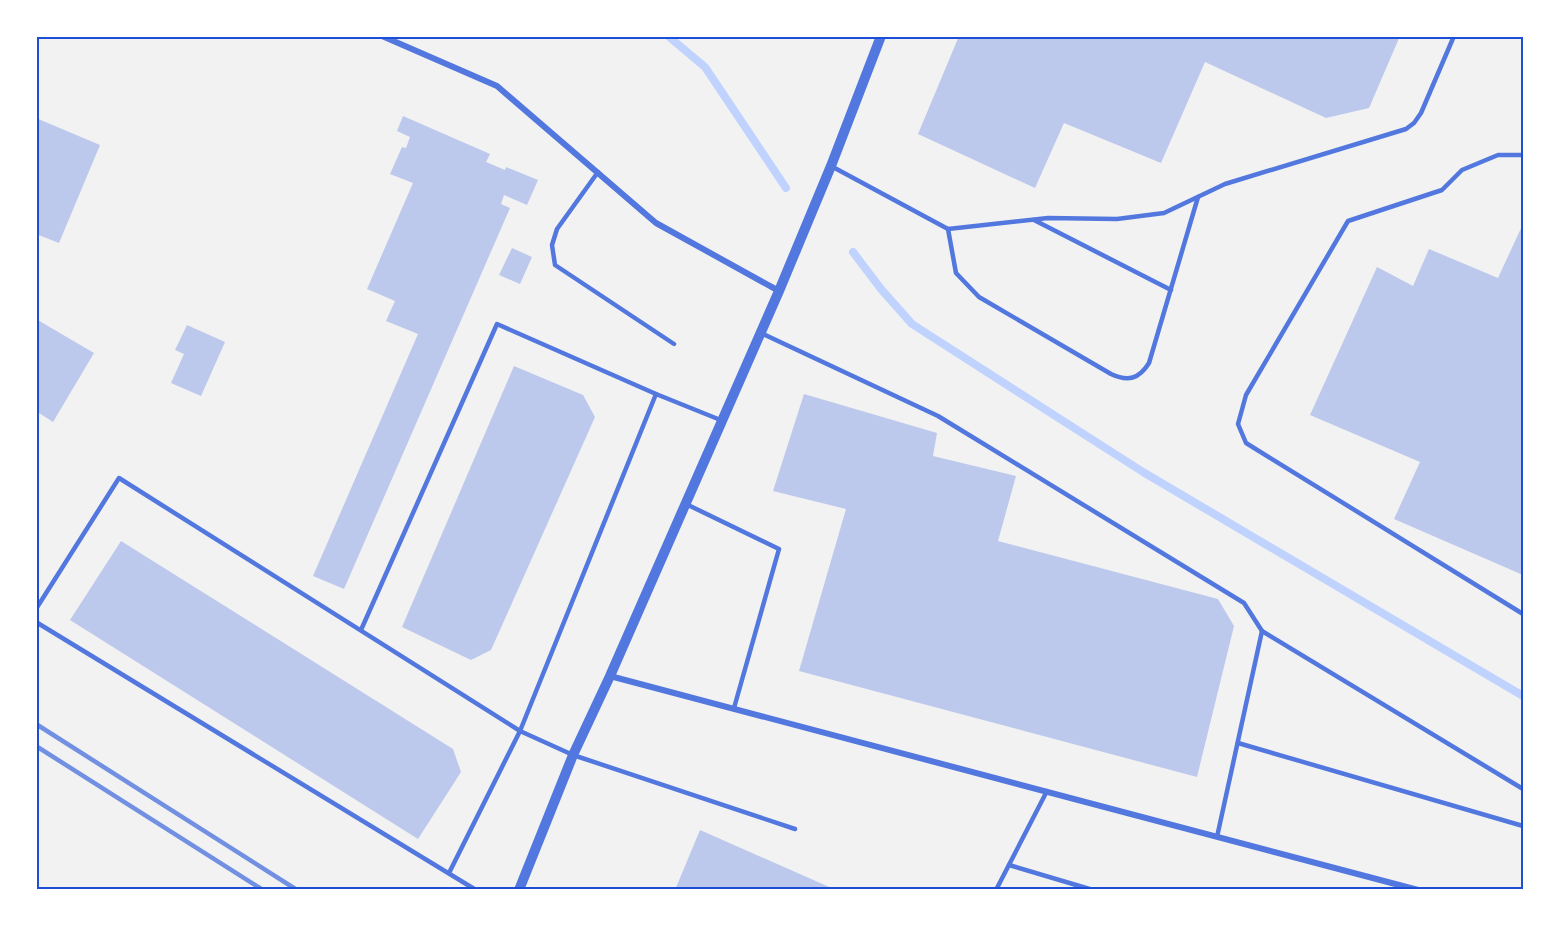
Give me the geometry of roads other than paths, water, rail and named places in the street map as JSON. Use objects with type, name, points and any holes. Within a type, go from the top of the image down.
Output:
[{"type":"street","points":[[382,36],[497,86],[656,223],[779,291]]},
{"type":"street","points":[[519,890],[573,755],[723,422],[779,291],[831,166],[881,36]]},
{"type":"street","points":[[610,676],[1047,791],[1394,887],[1418,890]]},
{"type":"lane","points":[[831,166],[948,229],[1034,220],[1117,219],[1164,213],[1225,184],[1406,129],[1414,123],[1421,112],[1454,36]]},
{"type":"lane","points":[[1523,155],[1498,155],[1462,170],[1442,190],[1348,221],[1246,395],[1238,424],[1246,443],[1523,614]]},
{"type":"lane","points":[[598,172],[557,229],[552,245],[555,265],[674,344]]},
{"type":"lane","points":[[948,229],[956,273],[979,297],[1121,379],[1134,379],[1143,373],[1149,363],[1198,197]]},
{"type":"lane","points":[[1034,220],[1171,290]]},
{"type":"lane","points":[[361,630],[497,324],[723,422]]},
{"type":"lane","points":[[761,333],[938,416],[1244,603],[1262,631],[1523,789]]},
{"type":"lane","points":[[448,873],[520,731],[656,394]]},
{"type":"lane","points":[[36,609],[119,478],[520,731],[573,755],[795,829]]},
{"type":"lane","points":[[686,504],[779,549],[734,708]]},
{"type":"lane","points":[[36,622],[476,890]]},
{"type":"lane","points":[[1217,837],[1262,631]]},
{"type":"lane","points":[[1238,743],[1523,826]]},
{"type":"lane","points":[[996,890],[1047,791]]},
{"type":"lane","points":[[1008,866],[1093,890]]},
{"type":"waterway","points":[[668,36],[705,67],[786,188]]},
{"type":"waterway","points":[[853,252],[912,324],[1143,472],[1523,696]]},
{"type":"railway","points":[[36,724],[297,890]]},
{"type":"railway","points":[[36,746],[263,890]]}]
